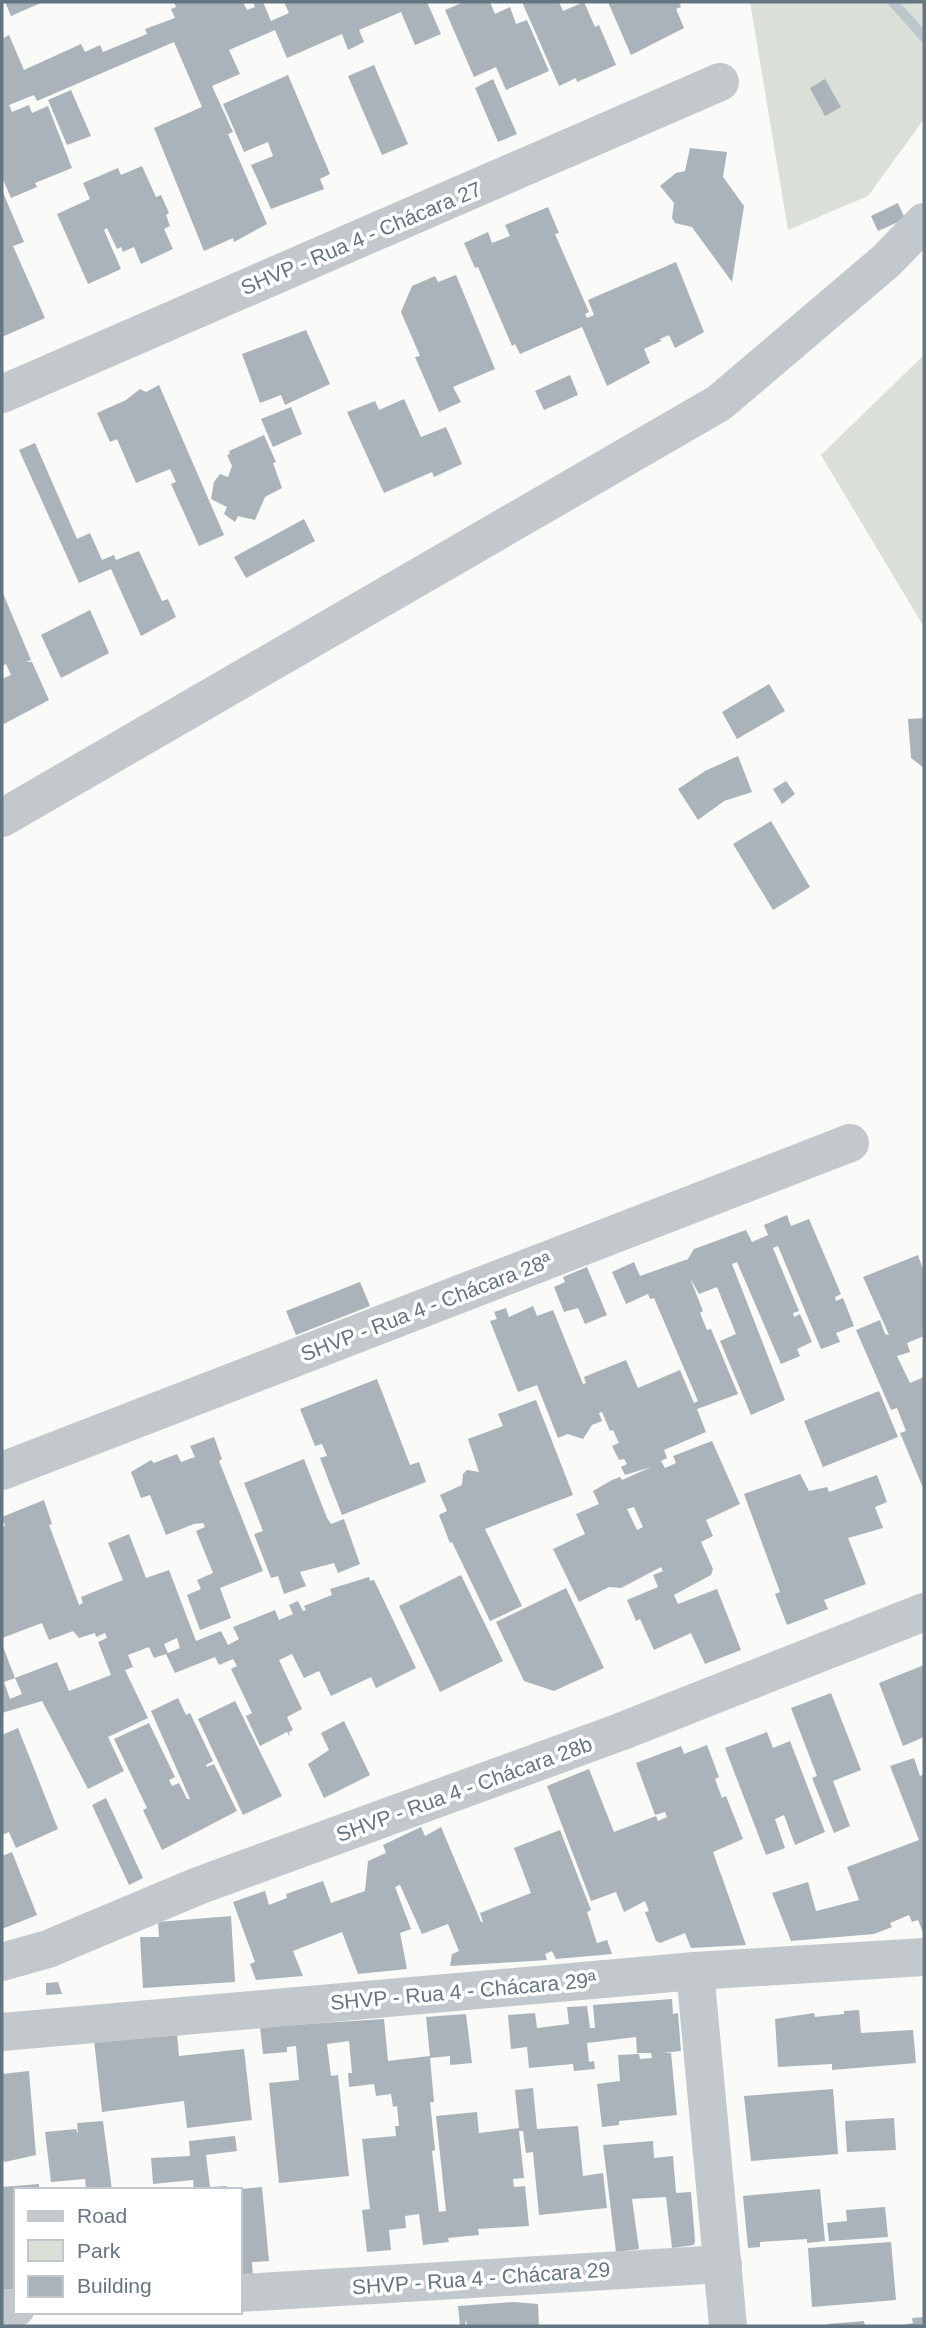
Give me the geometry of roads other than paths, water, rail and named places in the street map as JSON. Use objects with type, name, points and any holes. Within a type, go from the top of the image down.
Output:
[{"type":"street","name":"SHVP - Rua 4 - Chácara 27","points":[[2,394],[720,82]]},
{"type":"street","points":[[2,817],[719,403],[886,261],[924,222]]},
{"type":"street","name":"SHVP - Rua 4 - Chácara 28ª","points":[[2,1471],[850,1143]]},
{"type":"street","name":"SHVP - Rua 4 - Chácara 28b","points":[[2,1962],[48,1949],[198,1886],[620,1732],[924,1612]]},
{"type":"street","name":"SHVP - Rua 4 - Chácara 29ª","points":[[2,2032],[695,1971],[924,1957]]},
{"type":"street","points":[[695,1971],[728,2326]]},
{"type":"street","name":"SHVP - Rua 4 - Chácara 29","points":[[242,2293],[723,2264]]},
{"type":"waterway","points":[[893,2],[924,37]]}]
